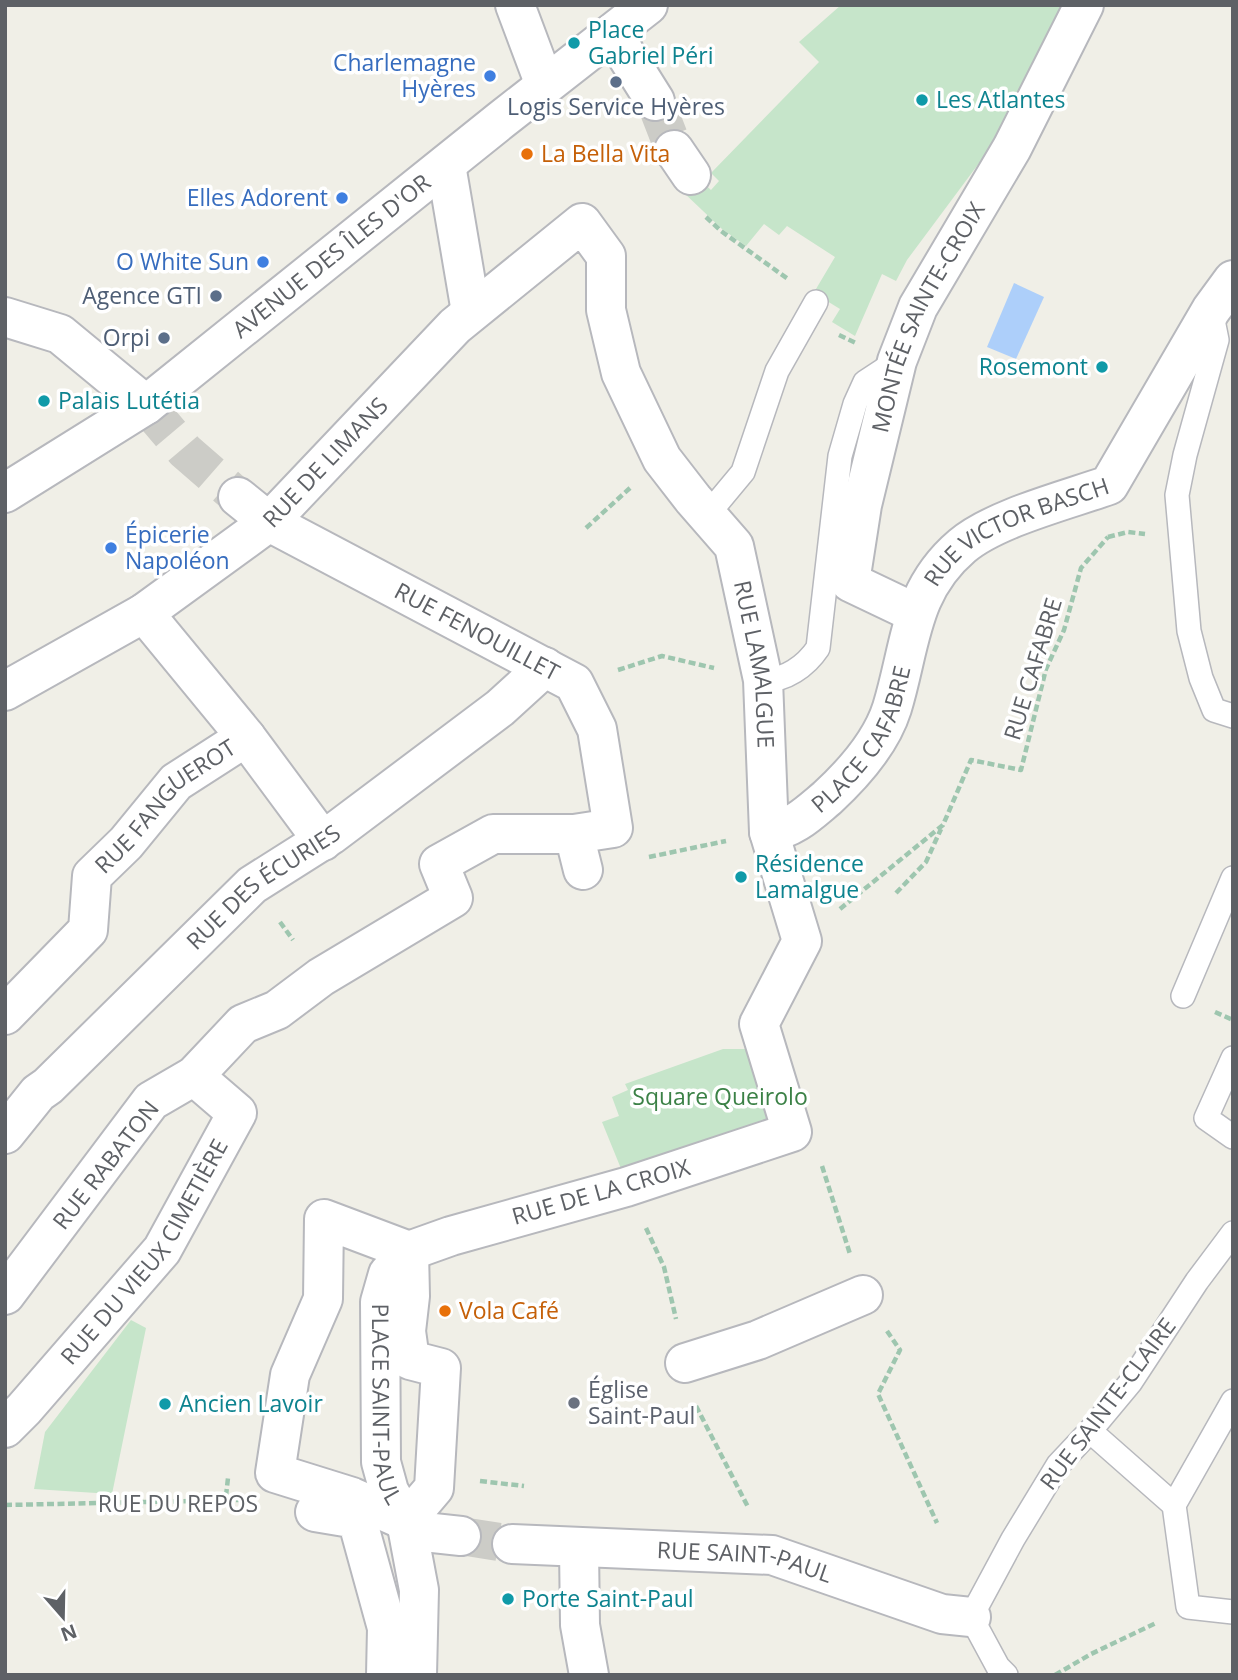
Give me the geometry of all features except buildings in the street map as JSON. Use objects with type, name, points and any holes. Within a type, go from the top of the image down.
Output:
[{"type":"street","points":[[515,5],[545,85]]},
{"type":"street","name":"AVENUE DES ÎLES D'OR","points":[[5,493],[146,405],[648,5]]},
{"type":"street","name":"MONTÉE SAINTE-CROIX","points":[[915,613],[850,582],[862,505],[897,361],[918,307],[1012,148],[1084,5]]},
{"type":"street","points":[[613,34],[655,101]]},
{"type":"street","points":[[446,165],[471,312]]},
{"type":"street","name":"RUE DE LIMANS","points":[[5,691],[145,613],[269,522],[370,413],[471,312],[582,223]]},
{"type":"street","name":"RUE LAMALGUE","points":[[582,223],[606,256],[606,310],[621,373],[662,459],[734,546],[763,680],[769,832],[802,941]]},
{"type":"street","name":"RUE VICTOR BASCH","points":[[915,613],[928,584],[961,546],[987,528],[1109,485],[1222,295]]},
{"type":"street","points":[[5,317],[60,334],[146,405]]},
{"type":"street","name":"RUE FENOUILLET","points":[[238,497],[269,522],[559,675],[597,729],[613,828],[579,852]]},
{"type":"street","points":[[145,613],[246,737],[323,841]]},
{"type":"street","name":"PLACE CAFABRE","points":[[769,832],[784,830],[807,815],[857,767],[879,737],[892,710],[915,613]]},
{"type":"street","name":"RUE DES ÉCURIES","points":[[5,1134],[38,1093],[252,885],[323,841],[500,708],[559,675]]},
{"type":"street","name":"RUE FANGUEROT","points":[[5,1014],[88,930],[92,876],[126,843],[176,782],[246,737]]},
{"type":"street","name":"RUE RABATON","points":[[5,1295],[151,1101],[194,1076],[243,1024],[277,1010],[321,977],[453,898],[439,864],[494,834],[579,852]]},
{"type":"street","name":"RUE DE LA CROIX","points":[[409,1251],[476,1228],[626,1187],[792,1132],[759,1024],[802,941]]},
{"type":"street","name":"RUE DU VIEUX CIMETIÈRE","points":[[5,1427],[24,1409],[162,1250],[237,1113],[194,1076]]},
{"type":"street","name":"PLACE SAINT-PAUL","points":[[406,1523],[352,1497],[275,1473],[289,1375],[323,1299],[324,1219],[409,1251]]},
{"type":"street","name":"PLACE SAINT-PAUL","points":[[406,1523],[434,1488],[441,1368],[410,1360],[406,1331],[410,1296],[409,1251]]},
{"type":"street","name":"PLACE SAINT-PAUL","points":[[406,1523],[389,1491],[381,1462],[380,1302],[388,1274],[409,1251]]},
{"type":"street","points":[[685,1363],[758,1340],[863,1295]]},
{"type":"street","points":[[309,1511],[357,1519],[387,1628],[386,1675]]},
{"type":"street","points":[[406,1523],[424,1532],[461,1536]]},
{"type":"street","points":[[406,1523],[419,1590],[417,1675]]},
{"type":"street","name":"RUE SAINT-PAUL","points":[[512,1544],[772,1555],[942,1614],[971,1617]]},
{"type":"street","points":[[579,1548],[580,1625],[589,1675]]},
{"type":"lane","points":[[1222,295],[1217,340],[1185,455],[1178,495],[1189,631],[1201,678],[1214,710],[1233,716]]},
{"type":"lane","points":[[708,514],[743,472],[777,371],[816,302]]},
{"type":"lane","points":[[763,680],[780,678],[809,662],[818,648],[840,456],[864,382],[897,361]]},
{"type":"lane","points":[[1183,996],[1233,878]]},
{"type":"lane","points":[[1233,1058],[1206,1118],[1233,1137]]},
{"type":"lane","name":"RUE SAINTE-CLAIRE","points":[[971,1617],[1013,1539],[1058,1465],[1130,1383],[1197,1281],[1233,1233]]},
{"type":"lane","points":[[1233,1401],[1174,1505],[1188,1607],[1233,1612]]},
{"type":"lane","points":[[1090,1431],[1174,1505]]},
{"type":"lane","points":[[971,1617],[998,1667],[1006,1675]]},
{"type":"path","points":[[586,528],[662,459]]},
{"type":"path","name":"RUE CAFABRE","points":[[802,941],[943,825],[971,760],[1021,770],[1046,668],[1064,630],[1081,568],[1108,537]]},
{"type":"path","points":[[559,675],[662,656],[763,680]]},
{"type":"path","points":[[896,893],[926,862],[943,825]]},
{"type":"path","points":[[579,852],[769,832]]},
{"type":"path","points":[[252,885],[321,977]]},
{"type":"path","points":[[642,1219],[664,1267],[693,1400],[772,1555]]},
{"type":"path","name":"RUE DU REPOS","points":[[5,1505],[246,1500],[309,1511]]},
{"type":"path","points":[[1055,1675],[1091,1654],[1188,1607]]},
{"type":"green space","points":[[841,5],[1064,5],[994,143],[907,260],[896,281],[882,274],[855,336],[832,322],[840,309],[827,301],[820,313],[813,294],[835,257],[787,226],[779,235],[764,224],[746,246],[722,229],[682,191],[699,179],[711,190],[719,181],[711,173],[819,62],[799,42]]},
{"type":"green space","name":"Square Queirolo","points":[[723,1049],[754,1049],[783,1122],[624,1176],[602,1122],[619,1116],[612,1097],[628,1090],[625,1084]]},
{"type":"green space","points":[[131,1320],[146,1328],[112,1494],[34,1489],[45,1432]]},
{"type":"water","points":[[1014,283],[1044,297],[1016,359],[987,347]]},
{"type":"tunnel","points":[[655,101],[674,150]]},
{"type":"tunnel","points":[[146,405],[185,451],[238,497]]},
{"type":"tunnel","points":[[461,1536],[512,1544]]},
{"type":"place","name":"Place Gabriel Péri","points":[[574,43]]},
{"type":"place","name":"Charlemagne Hyères","points":[[490,76]]},
{"type":"place","name":"Logis Service Hyères","points":[[616,82]]},
{"type":"place","name":"Les Atlantes","points":[[922,100]]},
{"type":"place","name":"La Bella Vita","points":[[527,154]]},
{"type":"place","name":"Elles Adorent","points":[[342,198]]},
{"type":"place","name":"O White Sun","points":[[263,262]]},
{"type":"place","name":"Agence GTI","points":[[216,296]]},
{"type":"place","name":"Orpi","points":[[164,338]]},
{"type":"place","name":"Rosemont","points":[[1102,367]]},
{"type":"place","name":"Palais Lutétia","points":[[44,401]]},
{"type":"place","name":"Épicerie Napoléon","points":[[111,548]]},
{"type":"place","name":"Résidence Lamalgue","points":[[741,877]]},
{"type":"place","name":"Vola Café","points":[[445,1311]]},
{"type":"place","name":"Église Saint-Paul","points":[[574,1403]]},
{"type":"place","name":"Ancien Lavoir","points":[[165,1404]]},
{"type":"place","name":"Porte Saint-Paul","points":[[508,1599]]}]
